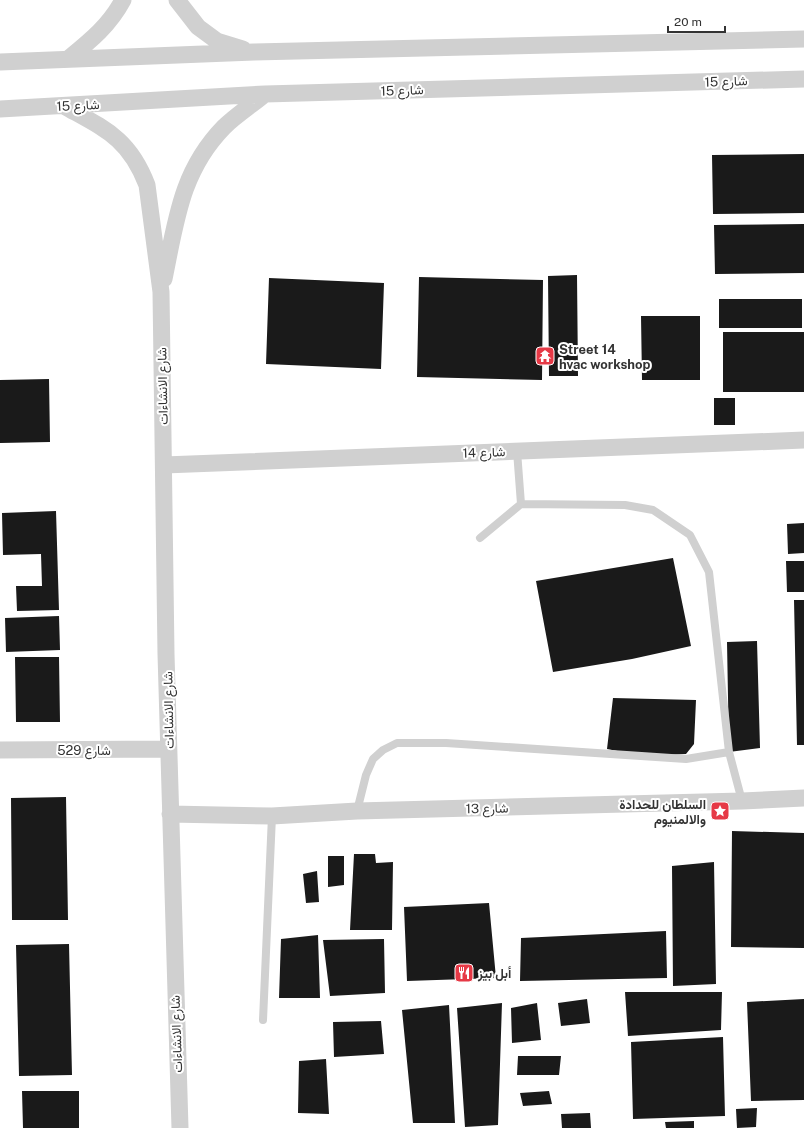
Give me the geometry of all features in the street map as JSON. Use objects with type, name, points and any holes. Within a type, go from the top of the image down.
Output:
[{"type":"street","points":[[68,60],[100,32],[116,13],[123,0]]},
{"type":"street","points":[[177,0],[198,27],[217,41],[254,52]]},
{"type":"street","points":[[0,62],[254,52],[804,39]]},
{"type":"street","name":"شارع 15","points":[[0,109],[265,94],[804,79]]},
{"type":"street","name":"شارع الانشاءات","points":[[161,292],[178,209],[191,173],[212,140],[226,125],[265,94]]},
{"type":"street","name":"شارع الانشاءات","points":[[64,106],[107,130],[118,138],[139,166],[147,185],[161,292],[168,749],[180,1128]]},
{"type":"street","name":"شارع 14","points":[[164,465],[804,440]]},
{"type":"street","name":"شارع 529","points":[[0,750],[168,749]]},
{"type":"street","name":"شارع 13","points":[[170,814],[272,816],[357,811],[804,798]]},
{"type":"lane","points":[[517,451],[521,504]]},
{"type":"lane","points":[[480,538],[521,504],[626,505],[653,510],[690,535],[709,572],[729,752],[742,801]]},
{"type":"lane","points":[[357,811],[366,775],[373,758],[383,750],[398,743],[446,743],[686,759],[729,752]]},
{"type":"lane","points":[[263,1020],[272,816]]},
{"type":"building","points":[[804,154],[804,213],[713,214],[712,155]]},
{"type":"building","points":[[804,224],[804,273],[715,274],[714,225]]},
{"type":"building","points":[[577,275],[578,376],[549,376],[548,276]]},
{"type":"building","points":[[419,277],[543,280],[542,380],[417,377]]},
{"type":"building","points":[[269,278],[384,283],[381,369],[266,364]]},
{"type":"building","points":[[719,299],[802,299],[802,328],[719,328]]},
{"type":"building","points":[[641,316],[700,316],[700,380],[642,380]]},
{"type":"building","points":[[723,332],[804,332],[804,392],[723,392]]},
{"type":"building","points":[[49,379],[50,442],[0,443],[0,380]]},
{"type":"building","points":[[714,398],[735,398],[735,425],[714,425]]},
{"type":"building","points":[[56,511],[59,610],[17,611],[16,586],[42,586],[41,554],[3,555],[2,513]]},
{"type":"building","points":[[804,523],[804,553],[788,554],[787,524]]},
{"type":"building","points":[[673,558],[691,646],[632,659],[553,672],[536,581]]},
{"type":"building","points":[[786,561],[804,561],[804,592],[787,592]]},
{"type":"building","points":[[794,600],[804,600],[804,745],[797,745]]},
{"type":"building","points":[[59,616],[60,650],[6,652],[5,618]]},
{"type":"building","points":[[757,641],[760,748],[729,752],[727,642]]},
{"type":"building","points":[[15,657],[59,657],[60,722],[16,722]]},
{"type":"building","points":[[613,698],[696,700],[694,744],[686,754],[643,756],[607,749]]},
{"type":"building","points":[[66,797],[68,920],[12,920],[11,798]]},
{"type":"building","points":[[732,831],[804,833],[804,948],[731,947]]},
{"type":"building","points":[[354,854],[375,854],[376,863],[393,862],[392,930],[350,930]]},
{"type":"building","points":[[328,856],[344,856],[344,885],[328,887]]},
{"type":"building","points":[[714,862],[716,984],[673,986],[672,866]]},
{"type":"building","points":[[317,871],[319,902],[306,903],[303,874]]},
{"type":"building","points":[[489,903],[496,978],[407,981],[404,907]]},
{"type":"building","points":[[666,931],[667,978],[520,981],[521,938]]},
{"type":"building","points":[[318,935],[320,998],[279,998],[281,939]]},
{"type":"building","points":[[384,939],[385,993],[330,996],[323,940]]},
{"type":"building","points":[[69,944],[72,1075],[19,1076],[16,945]]},
{"type":"building","points":[[625,992],[722,992],[721,1030],[628,1036]]},
{"type":"building","points":[[587,999],[590,1023],[561,1026],[558,1003]]},
{"type":"building","points":[[804,999],[804,1100],[751,1101],[747,1002]]},
{"type":"building","points":[[502,1003],[498,1125],[465,1127],[457,1008]]},
{"type":"building","points":[[537,1003],[541,1040],[512,1043],[511,1008]]},
{"type":"building","points":[[449,1005],[455,1123],[413,1123],[402,1010]]},
{"type":"building","points":[[381,1021],[384,1054],[334,1057],[333,1022]]},
{"type":"building","points":[[723,1037],[725,1116],[633,1119],[631,1042]]},
{"type":"building","points":[[518,1056],[561,1056],[559,1075],[517,1075]]},
{"type":"building","points":[[326,1059],[329,1114],[298,1113],[299,1061]]},
{"type":"building","points":[[22,1091],[79,1091],[79,1128],[23,1128]]},
{"type":"building","points":[[549,1091],[552,1104],[523,1106],[520,1093]]},
{"type":"building","points":[[757,1108],[756,1127],[737,1128],[736,1109]]},
{"type":"building","points":[[590,1113],[591,1128],[562,1128],[561,1114]]},
{"type":"building","points":[[694,1121],[694,1128],[666,1128],[665,1122]]},
{"type":"place","name":"Street 14 hvac workshop","points":[[545,356]]},
{"type":"place","name":"السلطان للحدادة والالمنيوم","points":[[720,811]]},
{"type":"place","name":"أبل بيز","points":[[464,973]]}]
